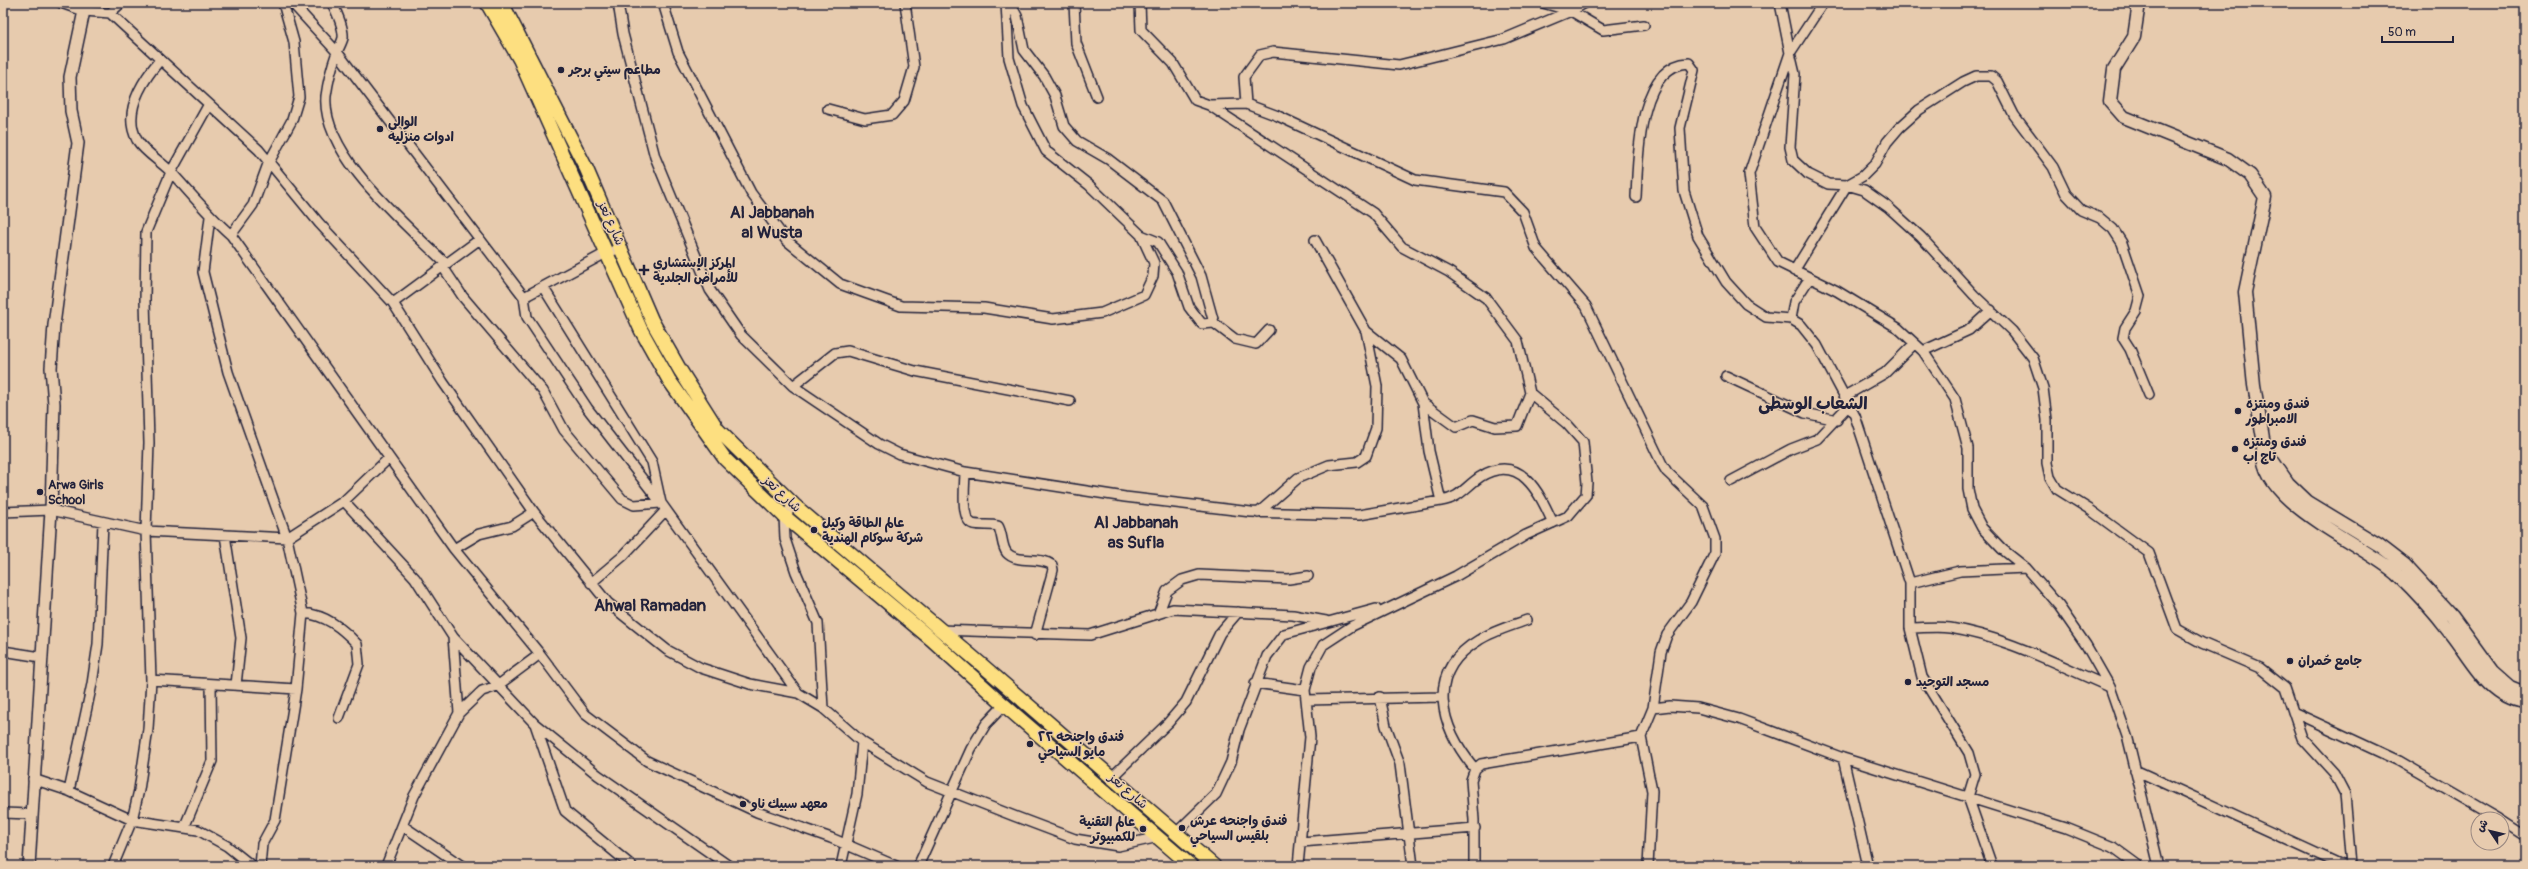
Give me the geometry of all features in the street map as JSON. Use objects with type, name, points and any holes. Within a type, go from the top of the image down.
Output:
[{"type":"main road","name":"شارع تعز","points":[[487,3],[520,60],[641,330],[669,380],[725,459],[784,516],[931,638],[1004,705],[1191,866]]},
{"type":"main road","name":"شارع تعز","points":[[502,3],[586,168],[622,248],[652,321],[680,370],[718,430],[794,505],[1214,866]]},
{"type":"main road","points":[[2138,3],[2134,37],[2114,69],[2110,101],[2124,118],[2228,159],[2250,175],[2265,197],[2245,292],[2254,385],[2264,444],[2263,458],[2266,472],[2277,490],[2304,512],[2386,565],[2447,619],[2492,671],[2510,687],[2525,693]]},
{"type":"main road","points":[[2447,619],[2488,684],[2510,699],[2525,703]]},
{"type":"street","points":[[61,3],[84,11],[110,13],[259,150],[268,164],[393,303],[444,382],[534,512],[591,583],[608,603],[667,650],[702,668],[750,684],[798,693],[823,708],[862,742],[927,782],[951,792],[1075,839],[1118,846],[1159,837]]},
{"type":"street","points":[[110,13],[121,3]]},
{"type":"street","points":[[231,235],[253,205],[268,164],[292,120],[299,97],[294,42],[283,3]]},
{"type":"street","points":[[292,3],[337,52],[376,104],[431,171],[524,297],[528,317],[584,403],[663,507],[798,693]]},
{"type":"street","points":[[332,3],[343,37],[330,75],[326,97],[327,114],[334,139],[348,162],[372,190],[445,265],[463,297],[491,328],[543,391],[564,430],[622,499],[634,505],[663,507]]},
{"type":"street","points":[[618,3],[623,34],[655,157],[710,290],[741,335],[793,386],[892,450],[965,472],[1125,497],[1258,513],[1360,515],[1453,499],[1480,477],[1499,469],[1510,469],[1520,474],[1539,493],[1553,523]]},
{"type":"street","points":[[663,3],[678,52],[751,193],[786,240],[840,284],[901,306],[984,308],[1053,319],[1102,313],[1144,294],[1149,287],[1154,263],[1140,235],[1089,185],[1046,151],[1023,106],[1009,58],[1006,3]]},
{"type":"street","points":[[828,109],[865,119],[892,115],[904,101],[914,67],[904,3]]},
{"type":"street","points":[[1010,3],[1017,16],[1024,50],[1044,76],[1055,96],[1064,126],[1077,141],[1108,159],[1163,201],[1200,276],[1214,323],[1235,339],[1256,344],[1268,330]]},
{"type":"street","points":[[1074,3],[1076,43],[1097,97]]},
{"type":"street","points":[[1140,3],[1141,30],[1172,63],[1195,100],[1209,105],[1373,213],[1402,247],[1449,272],[1486,298],[1518,341],[1530,392],[1517,426],[1495,427],[1473,420],[1456,427],[1423,403]]},
{"type":"street","points":[[1543,3],[1570,11],[1603,30],[1644,25]]},
{"type":"street","points":[[1246,104],[1244,77],[1260,55],[1273,52],[1399,65],[1504,39],[1570,11],[1585,3]]},
{"type":"street","points":[[1780,3],[1795,74],[1790,147],[1794,160],[1808,174],[1828,184],[1848,186],[1864,190],[1888,207],[1921,238],[2012,331],[2033,358],[2043,388],[2047,420],[2047,463],[2050,477],[2057,489],[2089,509],[2148,553],[2177,629],[2202,643],[2260,668],[2285,688],[2302,738],[2334,773],[2345,794],[2351,866]]},
{"type":"street","points":[[1823,3],[1790,53],[1749,174],[1755,226],[1778,262],[1809,279],[1837,291],[1892,324],[1923,352],[1955,399],[1968,448],[1968,488],[1972,509],[1982,528],[2002,549],[2026,568],[2059,606],[2086,645],[2110,687],[2128,739],[2159,866]]},
{"type":"street","points":[[29,866],[30,814],[51,510],[54,404],[51,368],[54,325],[78,143],[71,111],[70,77],[84,11]]},
{"type":"street","points":[[160,60],[141,86],[134,102],[132,121],[137,140],[171,172],[210,216],[231,235],[454,549],[540,654],[584,714],[647,761],[757,812],[831,838],[845,846],[896,866]]},
{"type":"street","points":[[1636,197],[1639,149],[1647,101],[1658,79],[1680,63],[1689,63],[1694,70],[1680,128],[1684,191],[1698,236],[1726,282],[1746,304],[1766,317],[1791,319],[1801,325],[1817,345],[1850,405],[1910,583],[1910,628],[1922,677],[1968,753],[1974,774],[1968,797],[1992,866]]},
{"type":"street","points":[[1794,271],[1848,186],[1863,176],[1875,164],[1887,142],[1919,110],[1963,82],[1976,76],[1991,76],[1997,81],[2014,115],[2053,167],[2066,194],[2081,210],[2100,218],[2113,229],[2122,243],[2140,296],[2136,311],[2125,328],[2123,338],[2130,349],[2149,395]]},
{"type":"street","points":[[113,866],[132,820],[139,790],[148,729],[151,680],[146,531],[149,443],[145,300],[146,232],[171,172],[208,104]]},
{"type":"street","points":[[1209,105],[1246,104],[1278,116],[1415,180],[1504,192],[1522,212],[1536,248],[1586,306],[1667,472],[1703,506],[1714,539],[1715,553],[1691,602],[1665,641],[1661,652],[1653,708],[1642,737],[1652,791],[1648,866]]},
{"type":"street","points":[[210,216],[203,272],[228,372],[287,538],[303,614],[296,689],[275,820],[262,844],[260,866]]},
{"type":"street","points":[[1140,235],[1158,242],[1177,272],[1189,307],[1202,324],[1214,323]]},
{"type":"street","points":[[393,303],[480,239]]},
{"type":"street","points":[[1258,513],[1298,478],[1329,465],[1357,462],[1366,456],[1376,428],[1377,386],[1366,331],[1315,240]]},
{"type":"street","points":[[524,297],[606,253],[622,248]]},
{"type":"street","points":[[1791,319],[1794,302],[1809,279]]},
{"type":"street","points":[[542,287],[652,462],[663,507]]},
{"type":"street","points":[[1923,352],[1969,330],[1991,310]]},
{"type":"street","points":[[1366,331],[1401,359],[1423,403],[1429,451],[1441,501]]},
{"type":"street","points":[[1845,396],[1885,373],[1914,344]]},
{"type":"street","points":[[793,386],[835,353],[848,351],[915,371],[1070,401]]},
{"type":"street","points":[[1726,376],[1805,413],[1837,420]]},
{"type":"street","points":[[1298,866],[1301,842],[1302,803],[1310,737],[1305,690],[1311,667],[1323,645],[1352,626],[1392,605],[1456,576],[1568,516],[1586,495],[1587,483],[1583,442],[1567,424],[1530,392]]},
{"type":"street","points":[[1731,481],[1791,449],[1817,440],[1850,405]]},
{"type":"street","points":[[3,512],[51,510],[146,531],[287,538],[344,501],[389,458]]},
{"type":"street","points":[[965,472],[965,515],[968,522],[998,526],[1002,531],[1004,546],[1007,553],[1014,556],[1047,561],[1052,565],[1053,570],[1035,635]]},
{"type":"street","points":[[344,501],[415,578],[452,637],[497,686],[522,709],[535,724],[598,774],[729,866]]},
{"type":"street","points":[[794,505],[784,516],[785,539],[796,572],[818,623],[823,708]]},
{"type":"street","points":[[591,583],[623,556],[663,507]]},
{"type":"street","points":[[454,549],[479,534],[512,526],[534,512]]},
{"type":"street","points":[[69,791],[92,684],[98,644],[103,522]]},
{"type":"street","points":[[226,535],[241,638],[236,685]]},
{"type":"street","points":[[1910,583],[1960,571],[2026,568]]},
{"type":"street","points":[[1158,614],[1167,591],[1182,580],[1199,575],[1289,578],[1308,576]]},
{"type":"street","points":[[1176,833],[1216,794],[1231,762],[1255,684],[1267,656],[1284,634],[1326,621],[1392,605]]},
{"type":"street","points":[[931,638],[940,629],[1035,635],[1090,635],[1173,609],[1293,615],[1326,621]]},
{"type":"street","points":[[1112,777],[1168,723],[1186,702],[1220,633],[1238,612]]},
{"type":"street","points":[[303,614],[317,614],[357,644],[359,664],[339,718]]},
{"type":"street","points":[[1475,768],[1459,750],[1444,716],[1441,697],[1445,681],[1453,663],[1479,640],[1527,620]]},
{"type":"street","points":[[1910,628],[1949,628],[1991,639],[2024,649],[2110,687]]},
{"type":"street","points":[[452,637],[459,713]]},
{"type":"street","points":[[3,651],[41,657]]},
{"type":"street","points":[[386,866],[414,796],[459,713],[482,691],[497,686],[540,654]]},
{"type":"street","points":[[151,680],[296,689]]},
{"type":"street","points":[[184,828],[212,761],[211,684]]},
{"type":"street","points":[[1255,684],[1305,690]]},
{"type":"street","points":[[1307,700],[1380,697],[1441,697]]},
{"type":"street","points":[[1380,697],[1386,726],[1400,764],[1413,866]]},
{"type":"street","points":[[918,866],[948,802],[951,792],[986,724],[1004,705]]},
{"type":"street","points":[[1653,708],[1698,708],[1739,719],[1843,758],[2066,828],[2113,846],[2139,866]]},
{"type":"street","points":[[2294,712],[2399,761],[2485,811]]},
{"type":"street","points":[[535,724],[564,811],[632,866]]},
{"type":"street","points":[[1474,866],[1475,828],[1471,784],[1475,768],[1481,764],[1494,760],[1642,737]]},
{"type":"street","points":[[841,866],[857,794],[862,742]]},
{"type":"street","points":[[1843,758],[1868,866]]},
{"type":"street","points":[[2135,770],[2344,866]]},
{"type":"street","points":[[33,779],[69,791],[132,820],[198,830],[227,846],[252,866]]},
{"type":"street","points":[[3,813],[30,814]]},
{"type":"street","points":[[403,826],[462,866]]},
{"type":"street","points":[[2510,826],[2525,836]]},
{"type":"street","points":[[1301,842],[1475,828]]},
{"type":"place","name":"مطاعم سيتي برجر","points":[[561,70]]},
{"type":"place","name":"الوالي ادوات منزليه","points":[[380,129]]},
{"type":"place","name":"المركز الإستشاري للأمراض الجلدية","points":[[644,270]]},
{"type":"place","name":"فندق ومنتزه الامبراطور","points":[[2238,411]]},
{"type":"place","name":"فندق ومنتزه تاج اب","points":[[2235,449]]},
{"type":"place","name":"Arwa Girls School","points":[[40,492]]},
{"type":"place","name":"عالم الطاقة وكيل شركة سوكام الهندية","points":[[814,530]]},
{"type":"place","name":"جامع حُمران","points":[[2290,661]]},
{"type":"place","name":"مسجد التوحيد","points":[[1908,682]]},
{"type":"place","name":"فندق واجنحه ٢٢ مايو السياحي","points":[[1030,744]]},
{"type":"place","name":"معهد سبيك ناو","points":[[743,804]]},
{"type":"place","name":"فندق واجنحه عرش بلقيس السياحي","points":[[1182,828]]},
{"type":"place","name":"عالم التقنية للكمبيوتر","points":[[1143,829]]},
{"type":"district","name":"Al Jabbanah al Wusta","points":[[772,222]]},
{"type":"district","name":"الشعاب الوسطى","points":[[1813,403]]},
{"type":"district","name":"Al Jabbanah as Sufla","points":[[1136,532]]},
{"type":"district","name":"Ahwal Ramadan","points":[[650,605]]}]
